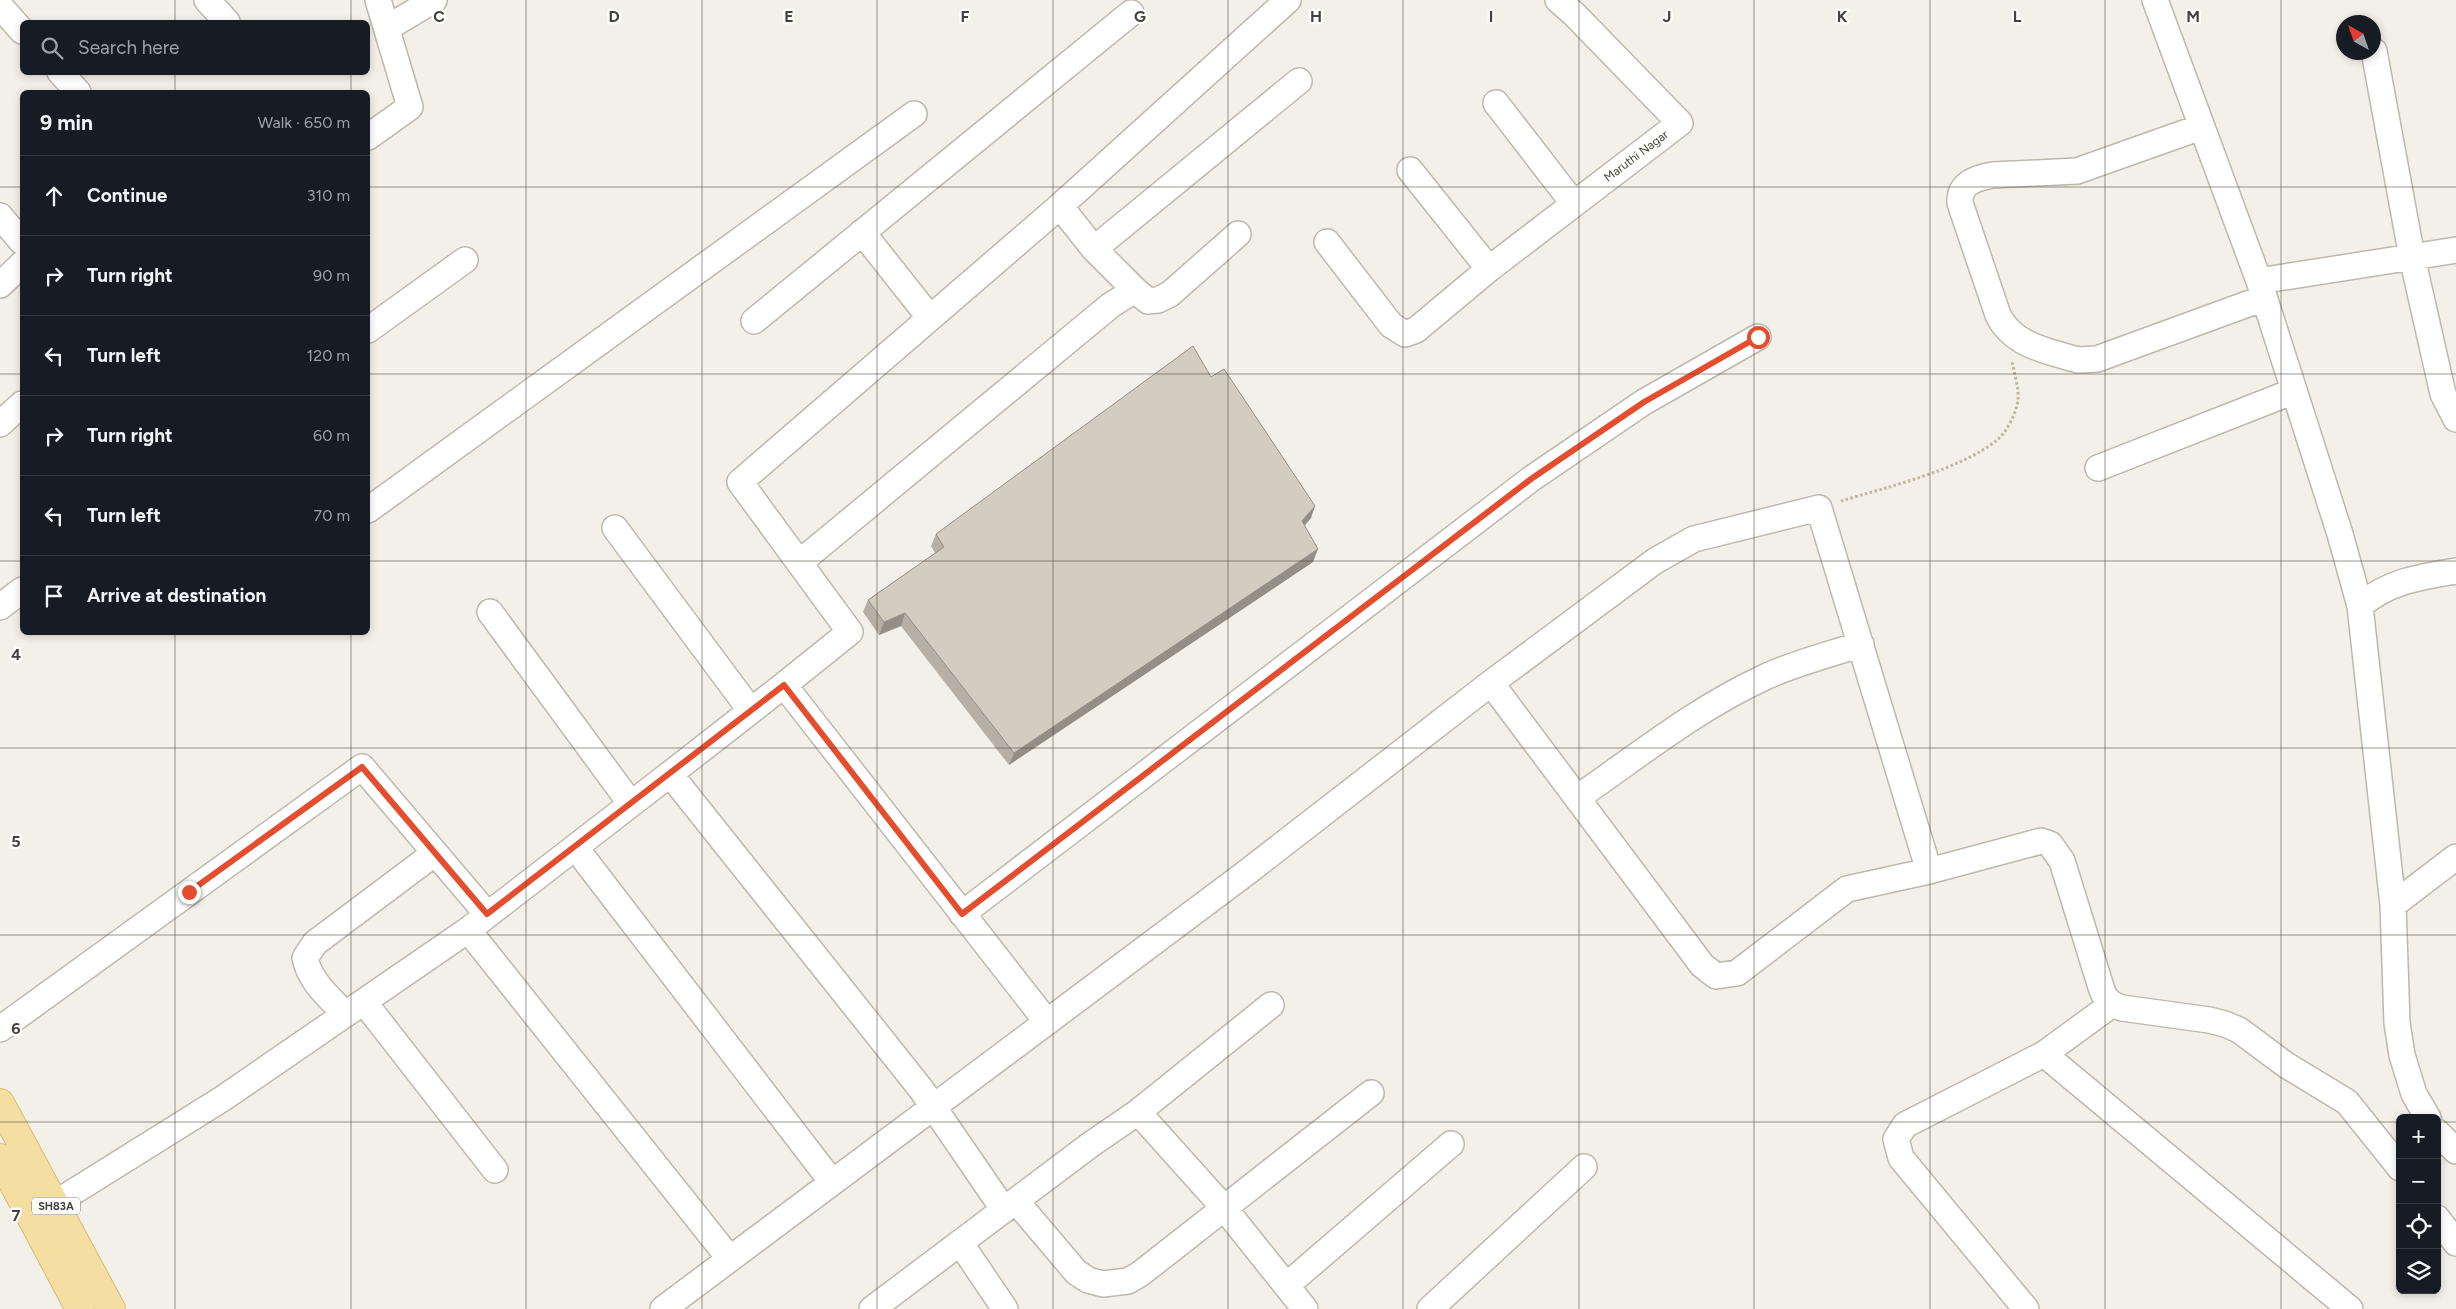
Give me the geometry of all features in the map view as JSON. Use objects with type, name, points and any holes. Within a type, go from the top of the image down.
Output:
[{"type":"main road","name":"SH83A","points":[[0,1102],[111,1309]]},
{"type":"main road","name":"SH83A","points":[[3,1172],[32,1218],[80,1309]]},
{"type":"street","points":[[207,0],[225,20]]},
{"type":"street","points":[[370,136],[410,107],[378,0]]},
{"type":"street","points":[[387,28],[434,0]]},
{"type":"street","points":[[32,1218],[54,1202],[222,1099],[468,930],[850,632],[740,482],[1060,206],[1288,0]]},
{"type":"street","points":[[2155,0],[2261,290],[2360,606],[2393,905],[2397,1023],[2402,1055],[2414,1094],[2426,1114]]},
{"type":"street","points":[[0,6],[20,29]]},
{"type":"street","name":"Maruthi Nagar","points":[[1567,7],[1680,123],[1574,204]]},
{"type":"street","points":[[754,320],[1131,14]]},
{"type":"street","points":[[2376,60],[2412,257],[2443,394],[2456,419]]},
{"type":"street","points":[[63,75],[76,90]]},
{"type":"street","points":[[1094,249],[1299,81]]},
{"type":"street","points":[[1327,242],[1390,325],[1405,334],[1416,330],[1489,269],[1574,204],[1496,103]]},
{"type":"street","points":[[370,509],[914,114]]},
{"type":"street","points":[[2202,127],[2077,171],[1993,175],[1980,177],[1964,186],[1960,193],[1960,202],[2004,327],[2026,344],[2087,361],[2097,359],[2261,290],[2412,257],[2456,250]]},
{"type":"street","points":[[1410,170],[1489,269]]},
{"type":"street","points":[[1060,206],[1094,249],[1148,301],[1158,300],[1170,294],[1238,234]]},
{"type":"street","points":[[0,216],[20,240]]},
{"type":"street","points":[[862,232],[930,318]]},
{"type":"street","points":[[370,329],[465,260]]},
{"type":"street","points":[[0,285],[20,266]]},
{"type":"street","points":[[799,562],[1110,306],[1135,290]]},
{"type":"street","points":[[962,914],[1531,479],[1644,402],[1758,337]]},
{"type":"street","points":[[2098,468],[2294,391]]},
{"type":"street","points":[[0,424],[20,406]]},
{"type":"street","points":[[663,1309],[1246,872],[1491,683],[1655,561],[1694,539],[1819,508],[1928,871]]},
{"type":"street","points":[[615,528],[751,711]]},
{"type":"street","points":[[2360,606],[2388,587],[2408,580],[2456,571]]},
{"type":"street","points":[[0,607],[20,592]]},
{"type":"street","points":[[490,612],[631,804]]},
{"type":"street","points":[[1577,798],[1704,709],[1735,692],[1765,676],[1861,644]]},
{"type":"street","points":[[1491,683],[1702,965],[1716,976],[1737,973],[1847,889],[1928,871],[2041,841],[2050,844],[2062,861],[2101,988],[2111,1005]]},
{"type":"street","points":[[784,685],[1047,1022]]},
{"type":"street","points":[[0,1029],[362,767],[487,914]]},
{"type":"street","points":[[670,774],[1010,1206],[1076,1272],[1088,1280],[1103,1284],[1121,1282],[1140,1274],[1371,1093]]},
{"type":"street","points":[[575,847],[832,1182]]},
{"type":"street","points":[[435,853],[315,943],[305,958],[308,971],[321,989],[355,1008],[495,1170]]},
{"type":"street","points":[[2393,905],[2456,856]]},
{"type":"street","points":[[468,930],[730,1259]]},
{"type":"street","points":[[872,1309],[1138,1112],[1271,1005]]},
{"type":"street","points":[[2026,1309],[1900,1158],[1896,1139],[1906,1125],[2044,1054],[2111,1005],[2209,1020],[2239,1030],[2286,1065],[2348,1102],[2396,1163]]},
{"type":"street","points":[[2044,1054],[2350,1309]]},
{"type":"street","points":[[1138,1112],[1225,1209],[1305,1309]]},
{"type":"street","points":[[2441,1136],[2456,1151]]},
{"type":"street","points":[[1287,1285],[1451,1144]]},
{"type":"street","points":[[1430,1309],[1584,1167]]},
{"type":"street","points":[[2441,1223],[2456,1243]]},
{"type":"street","points":[[961,1244],[1005,1309]]},
{"type":"path","points":[[1819,508],[1936,472],[1999,439],[2013,416],[2018,399],[2004,327]]},
{"type":"building","points":[[1193,346],[1211,377],[1224,369],[1315,506],[1302,521],[1318,549],[1014,753],[905,613],[884,622],[868,600],[944,547],[936,534]]},
{"type":"route","points":[[189,892],[362,767],[487,914],[784,685],[962,914],[1531,479],[1644,402],[1758,337]]}]
